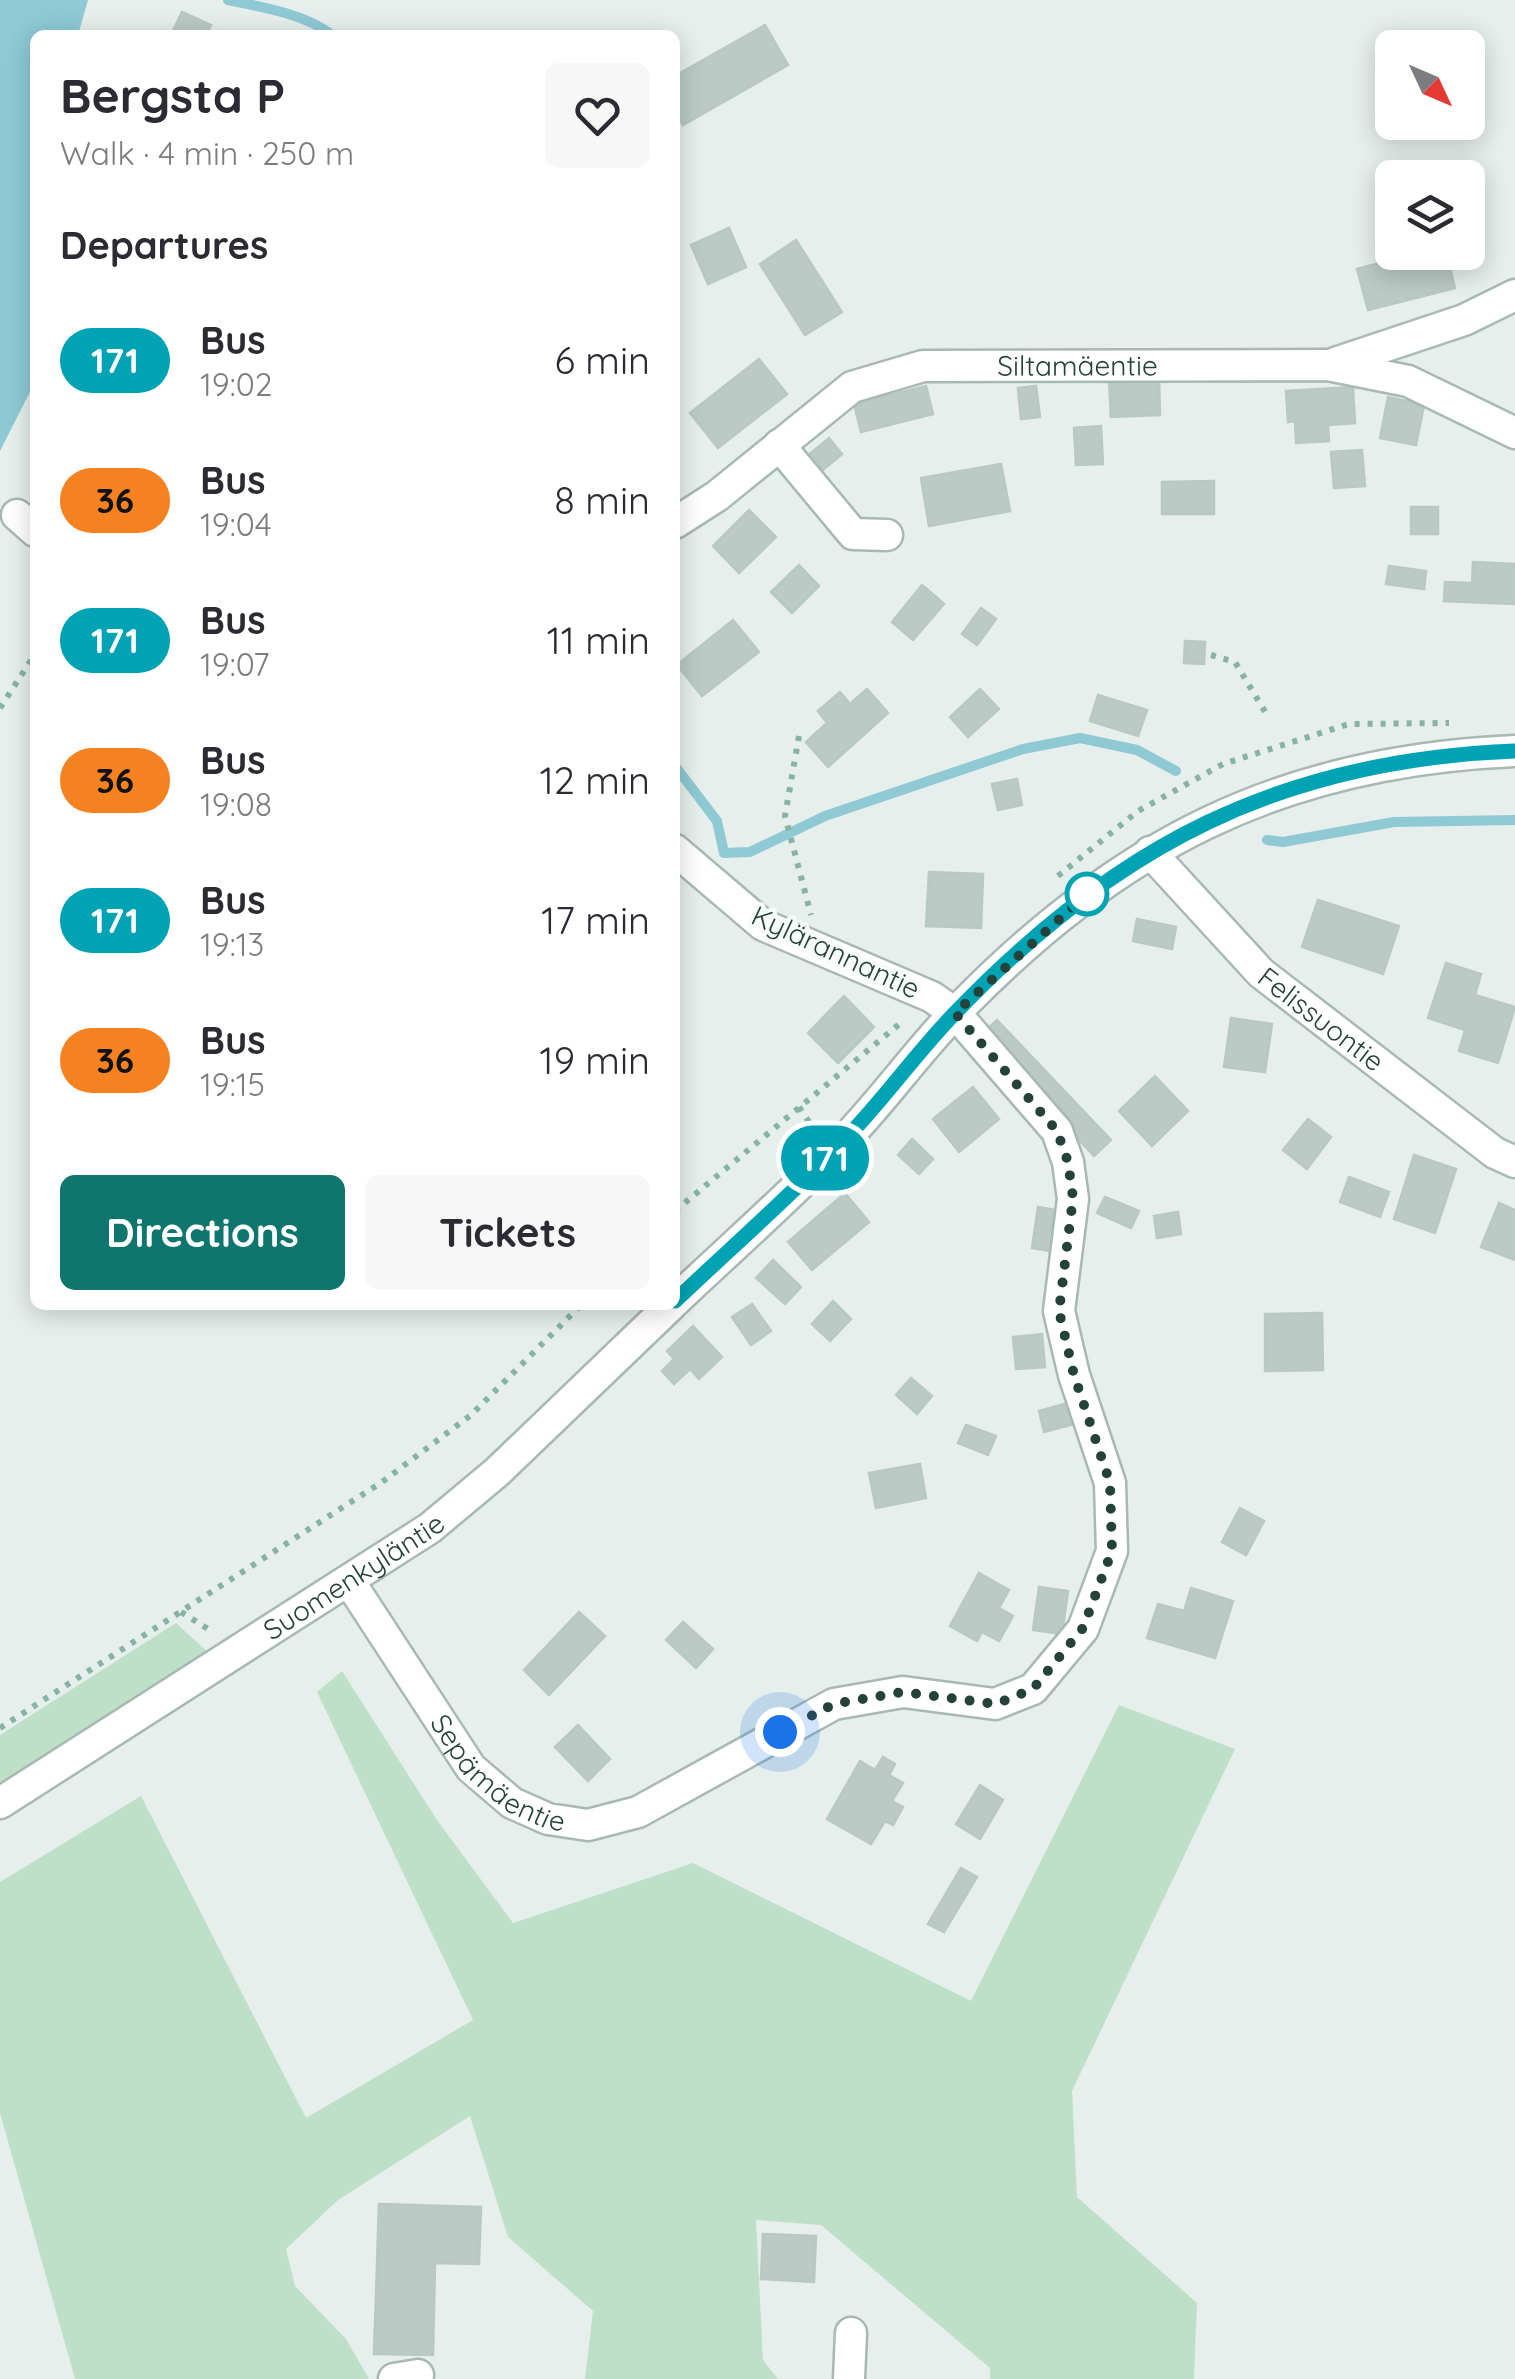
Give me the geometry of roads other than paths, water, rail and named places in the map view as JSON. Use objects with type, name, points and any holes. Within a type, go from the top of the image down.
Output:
[{"type":"street","points":[[1328,365],[1464,320],[1515,295]]},
{"type":"street","name":"Siltamäentie","points":[[680,520],[717,496],[852,386],[924,366],[1328,365],[1408,381],[1515,433]]},
{"type":"street","points":[[779,444],[854,534],[887,534]]},
{"type":"street","name":"Suomenkyläntie","points":[[680,1296],[850,1134],[955,1013],[1094,888],[1208,819],[1330,776],[1398,760],[1515,751]]},
{"type":"street","name":"Felissuontie","points":[[1150,852],[1261,974],[1495,1153],[1515,1162]]},
{"type":"street","name":"Kylärannantie","points":[[680,854],[763,925],[932,996],[955,1013],[1057,1131],[1068,1162],[1073,1198],[1059,1311],[1074,1375],[1110,1483],[1112,1551],[1083,1628]]},
{"type":"street","name":"Suomenkyläntie","points":[[0,1803],[430,1528],[497,1472],[666,1310]]},
{"type":"street","name":"Sepämäentie","points":[[349,1582],[471,1768],[512,1803],[548,1819],[588,1826],[638,1812],[834,1704],[903,1692],[996,1704],[1033,1689],[1083,1628]]},
{"type":"street","points":[[849,2379],[851,2333]]},
{"type":"water","points":[[0,0],[88,0],[79,30],[30,30],[30,392],[0,451]]},
{"type":"waterway","points":[[228,0],[296,17],[324,30]]},
{"type":"waterway","points":[[680,773],[717,821],[724,853],[750,852],[825,816],[1023,749],[1080,738],[1137,750],[1176,771]]},
{"type":"waterway","points":[[1267,840],[1283,842],[1394,822],[1515,820]]}]
